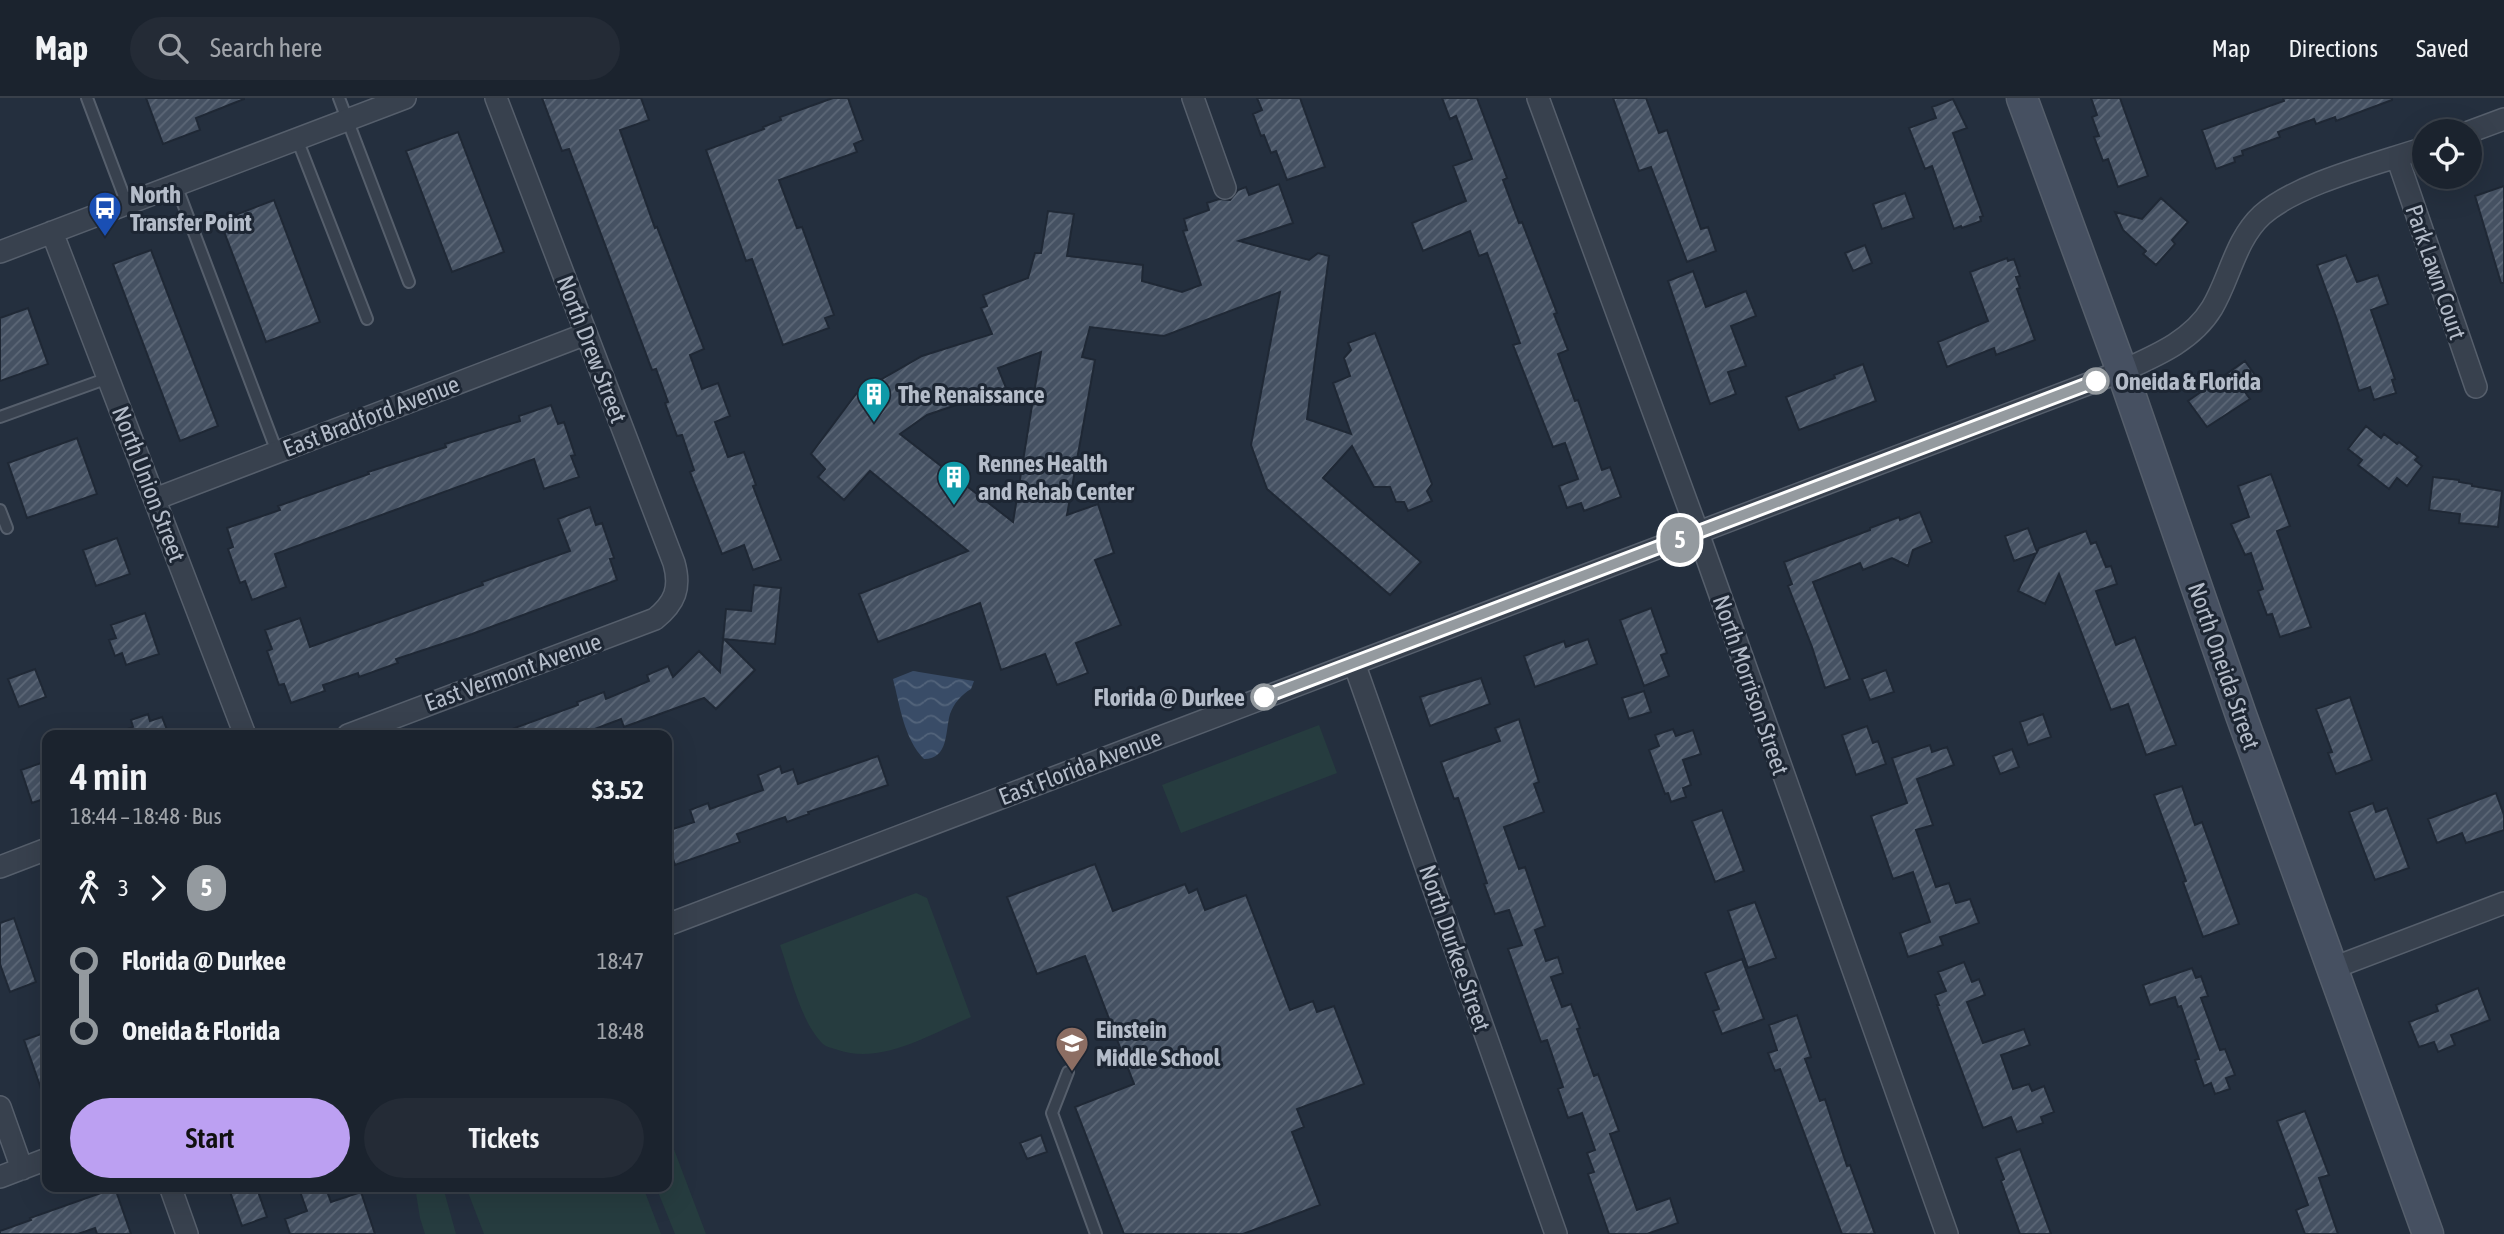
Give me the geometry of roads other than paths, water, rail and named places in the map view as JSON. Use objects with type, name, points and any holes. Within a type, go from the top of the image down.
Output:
[{"type":"street","points":[[0,252],[405,98]]},
{"type":"street","name":"North Drew Street","points":[[496,98],[674,563],[678,578],[673,601]]},
{"type":"street","points":[[1192,98],[1226,188]]},
{"type":"street","name":"North Morrison Street","points":[[1538,98],[1698,533],[1947,1234]]},
{"type":"street","name":"North Oneida Street","points":[[2022,98],[2122,371],[2236,701],[2428,1234]]},
{"type":"street","points":[[2482,128],[2504,120]]},
{"type":"street","name":"East Florida Avenue","points":[[672,923],[2122,371],[2175,344],[2198,327],[2213,306],[2243,240],[2270,209],[2305,189],[2412,152]]},
{"type":"street","name":"Park Lawn Court","points":[[2397,157],[2476,387]]},
{"type":"street","name":"North Union Street","points":[[52,232],[242,730]]},
{"type":"street","name":"East Bradford Avenue","points":[[155,499],[586,334]]},
{"type":"street","name":"East Vermont Avenue","points":[[361,730],[655,619],[667,610],[673,601]]},
{"type":"street","name":"North Durkee Street","points":[[1354,663],[1556,1234]]},
{"type":"street","points":[[0,867],[42,851]]},
{"type":"street","points":[[2333,968],[2504,903]]},
{"type":"street","points":[[0,1107],[22,1168]]},
{"type":"street","points":[[0,1177],[42,1161]]},
{"type":"street","points":[[172,1192],[187,1234]]},
{"type":"lane","points":[[87,98],[127,204]]},
{"type":"lane","points":[[339,98],[409,282]]},
{"type":"lane","points":[[297,139],[366,319]]},
{"type":"lane","points":[[176,185],[277,452]]},
{"type":"lane","points":[[0,416],[108,378]]},
{"type":"lane","points":[[0,510],[7,528]]},
{"type":"lane","points":[[1068,1072],[1052,1114],[1096,1234]]},
{"type":"water","points":[[913,671],[974,681],[971,689],[954,706],[945,743],[932,758],[924,759],[912,742],[893,679]]},
{"type":"place","name":"North Transfer Point","points":[[105,238]]},
{"type":"place","name":"Oneida & Florida","points":[[2096,381]]},
{"type":"place","name":"The Renaissance","points":[[874,424]]},
{"type":"place","name":"Rennes Health and Rehab Center","points":[[954,507]]},
{"type":"place","name":"Florida @ Durkee","points":[[1264,697]]},
{"type":"place","name":"Einstein Middle School","points":[[1072,1073]]}]
